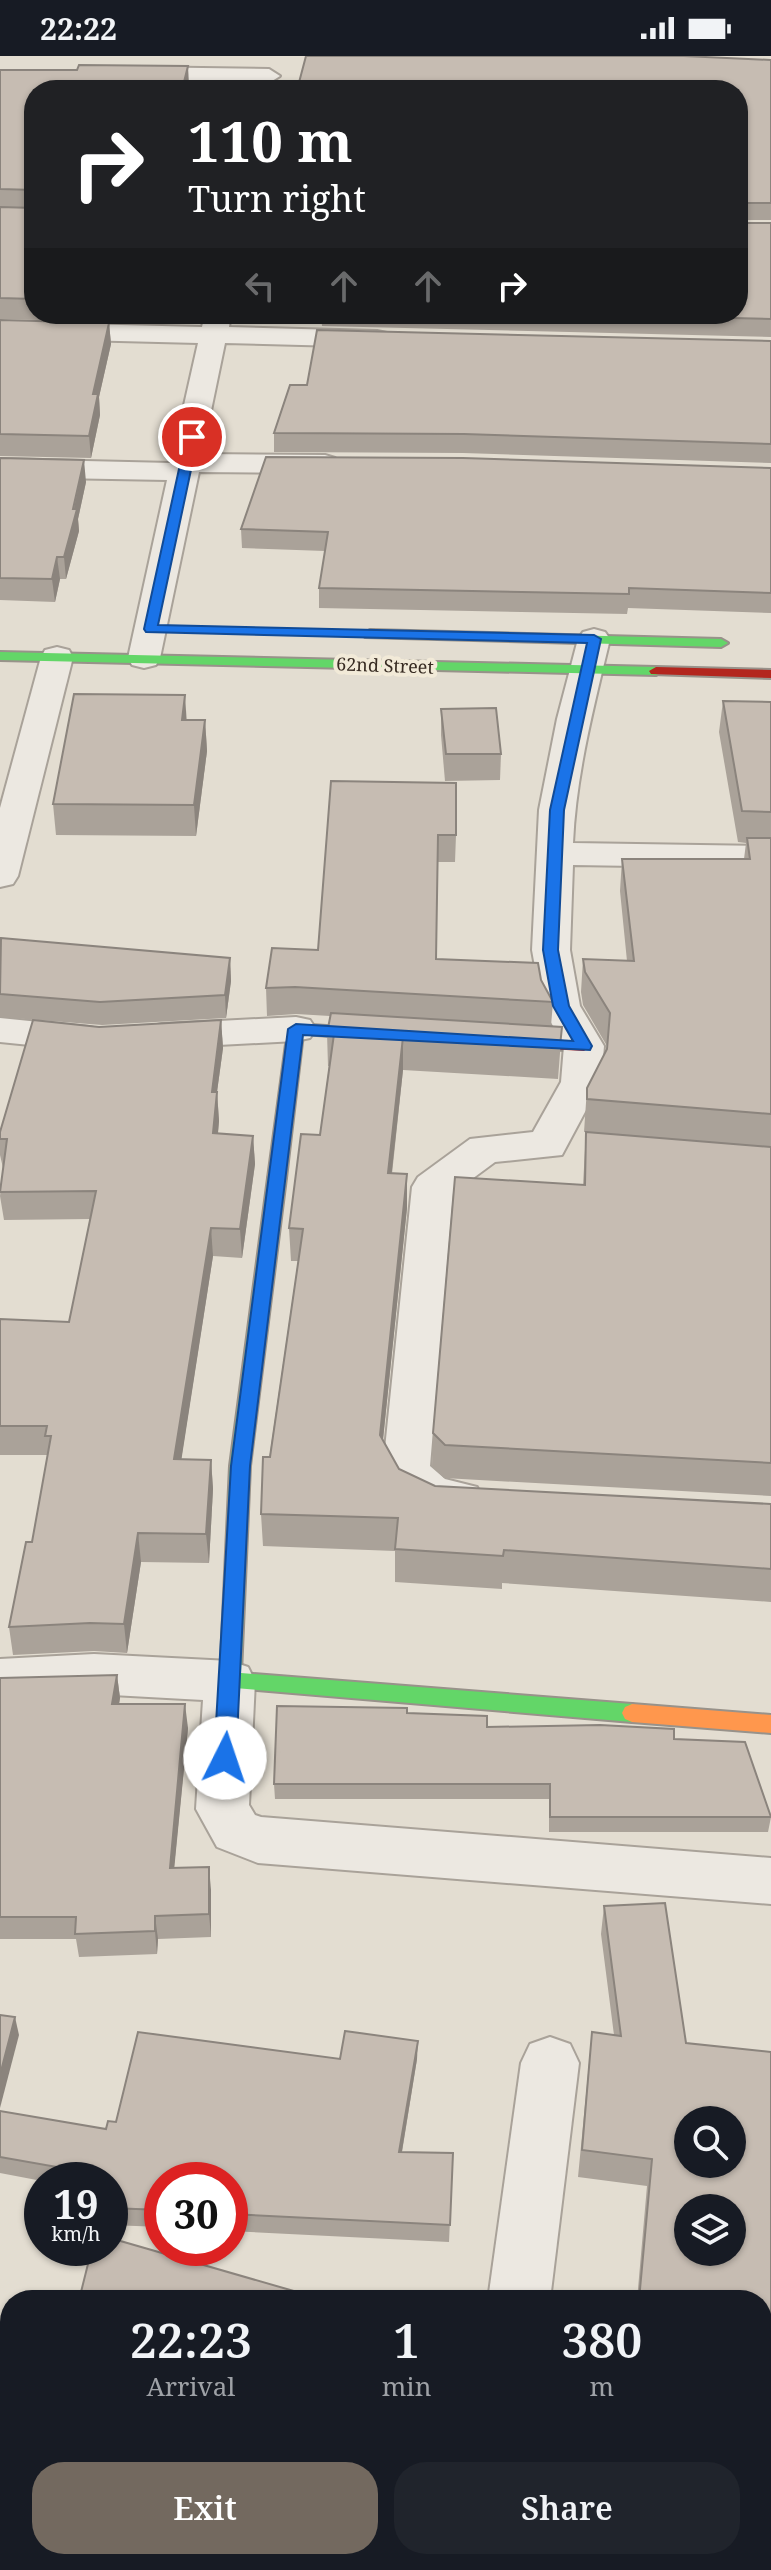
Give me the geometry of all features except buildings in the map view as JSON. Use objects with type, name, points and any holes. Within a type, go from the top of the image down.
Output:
[{"type":"street","points":[[111,74],[270,74]]},
{"type":"street","points":[[144,658],[215,324]]},
{"type":"street","points":[[0,330],[215,324],[404,339]]},
{"type":"street","points":[[0,468],[356,464]]},
{"type":"street","name":"62nd Street","points":[[357,634],[771,674]]},
{"type":"street","name":"62nd Street","points":[[0,656],[591,655],[742,644]]},
{"type":"street","points":[[547,1145],[581,1082],[584,1046],[561,1006],[551,950],[557,810],[574,719],[591,655]]},
{"type":"street","points":[[0,876],[57,657]]},
{"type":"street","points":[[555,854],[771,857]]},
{"type":"street","points":[[0,1030],[102,1040],[296,1029],[402,1036]]},
{"type":"street","points":[[296,1029],[240,1466],[222,1809],[236,1831],[258,1840],[771,1881]]},
{"type":"street","points":[[478,1040],[584,1046]]},
{"type":"street","points":[[494,1502],[434,1498],[418,1488],[406,1468],[433,1187],[485,1149],[547,1145],[592,1149]]},
{"type":"street","points":[[0,1679],[94,1674],[230,1681],[771,1724]]},
{"type":"street","points":[[520,2290],[550,2063]]},
{"type":"traffic: fast","points":[[370,634],[721,643]]},
{"type":"traffic: fast","points":[[0,656],[656,671]]},
{"type":"traffic: fast","points":[[277,1178],[240,1466],[230,1681],[632,1713]]},
{"type":"traffic: slow","points":[[277,1178],[296,1029],[387,1035]]},
{"type":"traffic: slow","points":[[632,1713],[771,1724]]},
{"type":"traffic: jam","points":[[656,671],[771,674]]},
{"type":"traffic: jam","points":[[503,1042],[584,1046]]},
{"type":"route","points":[[192,437],[150,629],[594,639],[574,719],[557,810],[551,950],[561,1006],[584,1046],[296,1029],[240,1466],[225,1758]]}]
